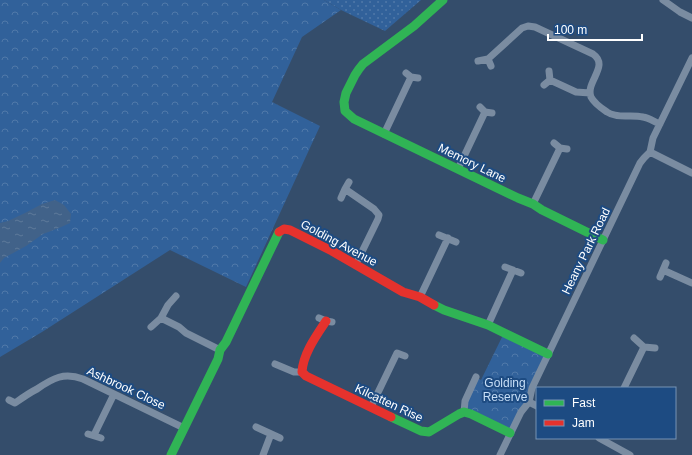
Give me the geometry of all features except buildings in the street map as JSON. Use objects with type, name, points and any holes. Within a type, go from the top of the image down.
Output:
[{"type":"street","name":"Memory Lane","points":[[443,0],[414,26],[360,67],[355,74],[343,100],[344,107],[347,112],[351,117],[384,134],[533,204],[542,210],[603,240]]},
{"type":"street","points":[[663,0],[680,12],[692,18]]},
{"type":"street","points":[[478,61],[489,62],[522,28],[528,26],[536,27],[594,54],[600,63],[590,93],[594,101],[606,111],[612,115],[618,116],[634,115],[643,117],[660,124]]},
{"type":"street","name":"Heany Park Road","points":[[500,455],[521,412],[529,402],[532,388],[640,163],[650,152],[652,142],[660,124],[692,58]]},
{"type":"street","points":[[549,71],[550,80]]},
{"type":"street","points":[[384,134],[411,76]]},
{"type":"street","points":[[550,80],[576,92],[590,93]]},
{"type":"street","points":[[544,85],[550,80]]},
{"type":"street","points":[[458,169],[486,111]]},
{"type":"street","points":[[533,204],[560,147]]},
{"type":"street","points":[[650,152],[692,173]]},
{"type":"street","points":[[341,198],[349,182]]},
{"type":"street","points":[[345,189],[374,209],[379,215],[377,223],[356,264]]},
{"type":"street","name":"Golding Avenue","points":[[171,455],[218,359],[220,350],[226,342],[278,234],[282,229],[290,230],[309,239],[356,264],[403,292],[420,297],[430,304],[488,326],[548,354]]},
{"type":"street","points":[[439,234],[456,242]]},
{"type":"street","points":[[420,297],[448,238]]},
{"type":"street","points":[[505,266],[521,273]]},
{"type":"street","points":[[660,277],[665,266],[692,283]]},
{"type":"street","points":[[488,326],[513,270]]},
{"type":"street","points":[[151,327],[161,318],[168,305],[176,296]]},
{"type":"street","points":[[161,318],[179,327],[186,333],[220,350]]},
{"type":"street","points":[[302,372],[302,364],[316,334],[326,320]]},
{"type":"street","points":[[634,338],[644,347],[655,348]]},
{"type":"street","points":[[624,387],[644,347]]},
{"type":"street","points":[[371,407],[394,351],[405,356]]},
{"type":"street","name":"Kilcatten Rise","points":[[275,364],[292,372],[302,372],[309,378],[418,430],[426,432],[432,430],[464,412]]},
{"type":"street","name":"Ashbrook Close","points":[[14,404],[57,377],[66,376],[79,378],[184,428]]},
{"type":"street","points":[[476,377],[465,401],[464,412],[473,414],[510,433]]},
{"type":"street","points":[[94,436],[114,394]]},
{"type":"street","points":[[529,402],[536,406]]},
{"type":"street","points":[[256,427],[280,438]]},
{"type":"street","points":[[263,455],[271,434]]},
{"type":"street","points":[[601,439],[630,455]]},
{"type":"green space","points":[[0,0],[324,0],[341,10],[302,37],[272,102],[320,126],[246,287],[170,250],[42,332],[0,357]]},
{"type":"green space","points":[[324,0],[421,0],[385,31],[341,10]]},
{"type":"green space","name":"Golding Reserve","points":[[504,333],[548,354],[510,433],[464,406],[476,377],[481,380]]},
{"type":"water","points":[[55,200],[64,205],[71,214],[70,223],[43,234],[26,246],[4,258],[0,263],[0,223],[8,221],[42,204]]},
{"type":"traffic: fast","points":[[443,0],[414,26],[363,64],[355,75],[346,93],[344,102],[345,111],[354,119],[533,204],[542,210],[603,240]]},
{"type":"traffic: fast","points":[[171,455],[218,359],[220,350],[226,342],[279,232]]},
{"type":"traffic: fast","points":[[434,305],[444,310],[488,325],[548,354]]},
{"type":"traffic: fast","points":[[391,417],[421,431],[429,432],[464,412],[510,433]]},
{"type":"traffic: jam","points":[[279,232],[284,229],[290,230],[332,251],[403,292],[420,297],[434,305]]},
{"type":"traffic: jam","points":[[326,321],[307,352],[302,372],[306,376],[391,417]]}]
